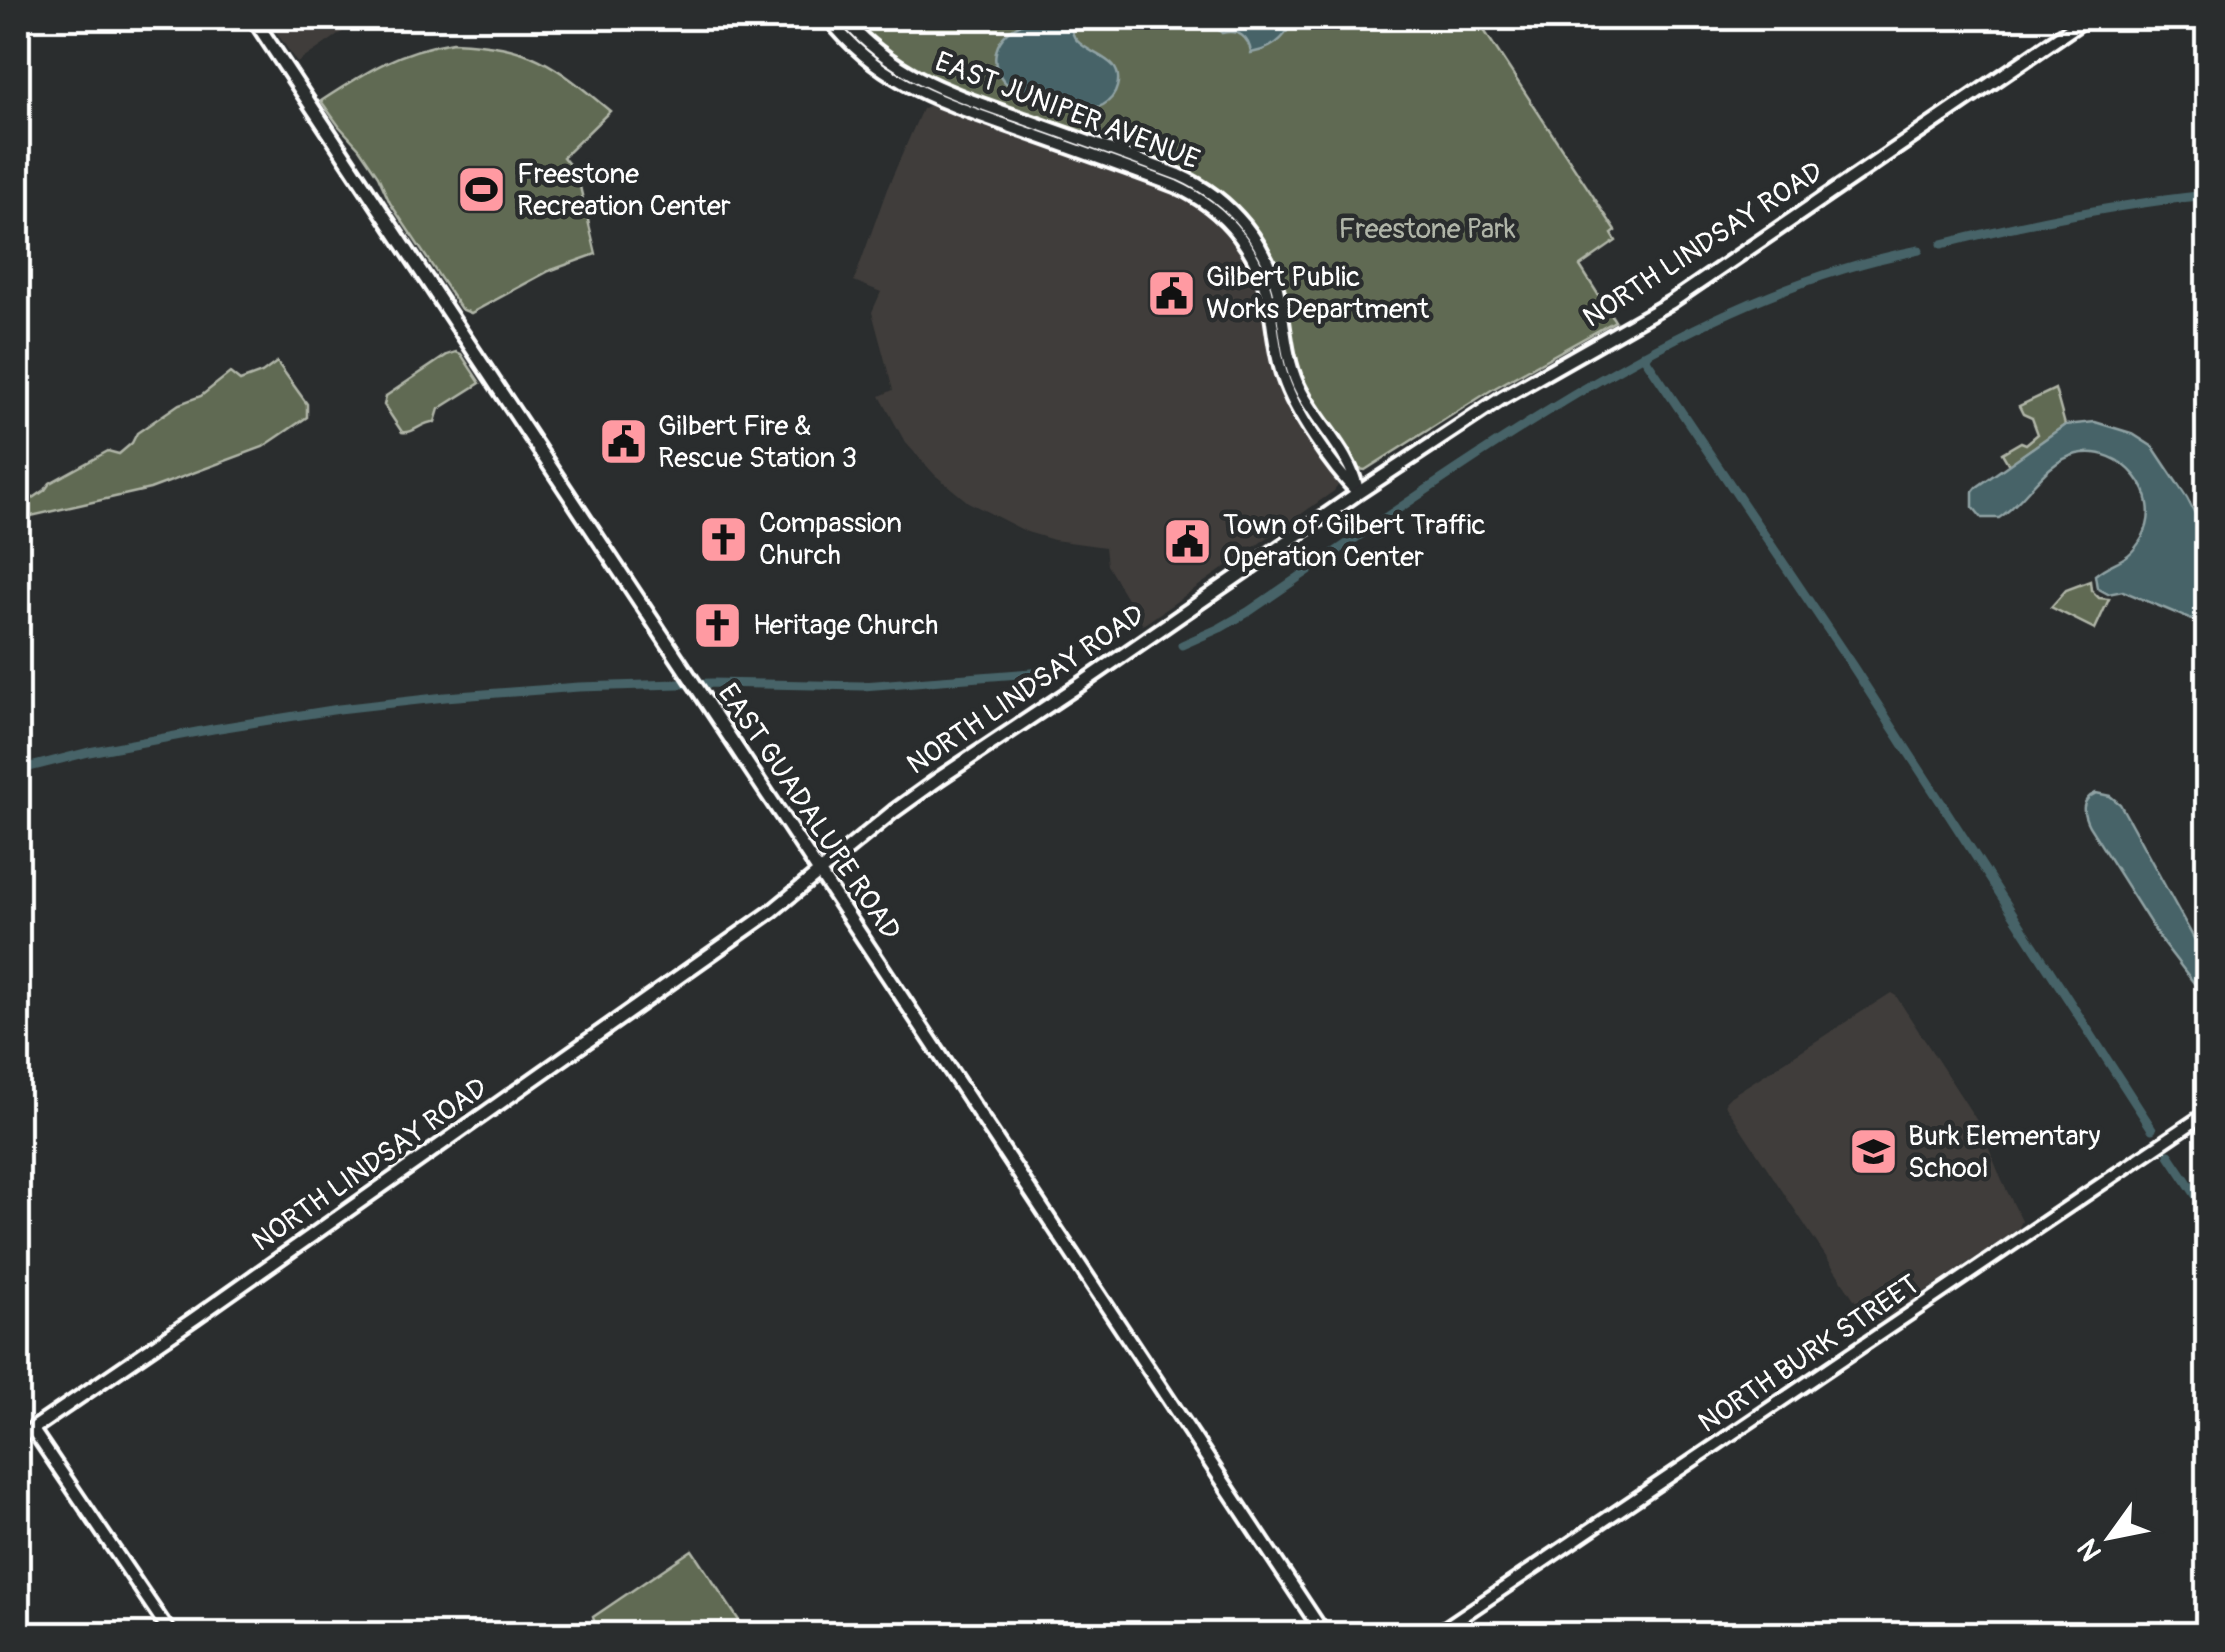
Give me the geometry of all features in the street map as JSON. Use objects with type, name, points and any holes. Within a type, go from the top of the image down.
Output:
[{"type":"main road","name":"EAST GUADALUPE ROAD","points":[[253,18],[1324,1634]]},
{"type":"main road","name":"NORTH LINDSAY ROAD","points":[[18,1439],[772,911],[940,778],[1358,492],[1502,398],[1671,302],[2088,18]]},
{"type":"street","name":"EAST JUNIPER AVENUE","points":[[828,18],[871,61],[913,90],[1175,186],[1226,220],[1244,241],[1260,272],[1270,305],[1276,355],[1289,393],[1344,479],[1358,492]]},
{"type":"street","name":"EAST JUNIPER AVENUE","points":[[843,18],[884,58],[917,78],[1179,175],[1223,202],[1248,228],[1266,257],[1277,288],[1294,376],[1307,403],[1354,472],[1358,492]]},
{"type":"street","name":"NORTH BURK STREET","points":[[1436,1634],[2208,1112]]},
{"type":"street","points":[[33,1430],[171,1634]]},
{"type":"shaded area","points":[[267,18],[363,18],[297,63]]},
{"type":"shaded area","points":[[933,103],[1192,199],[1224,225],[1254,265],[1277,372],[1339,484],[1143,625],[1107,565],[1105,547],[1027,532],[968,502],[935,475],[905,442],[880,396],[893,390],[872,312],[881,292],[854,281],[887,189],[922,109]]},
{"type":"shaded area","name":"Burk Elementary School","points":[[1891,993],[1979,1124],[2022,1221],[2018,1229],[1880,1322],[1872,1322],[1725,1102]]},
{"type":"green space","name":"Freestone Park","points":[[849,18],[1476,18],[1616,231],[1612,234],[1616,241],[1580,266],[1615,321],[1493,389],[1365,470],[1359,469],[1300,382],[1290,351],[1283,291],[1276,272],[1206,185],[947,87],[884,53]]},
{"type":"green space","name":"Freestone Recreation Center","points":[[453,42],[521,52],[556,69],[610,111],[563,157],[577,174],[596,254],[549,271],[471,313],[461,309],[390,203],[378,176],[321,101],[384,64]]},
{"type":"green space","points":[[456,352],[480,383],[439,409],[435,422],[402,432],[384,405],[386,396]]},
{"type":"green space","points":[[277,362],[307,404],[307,417],[263,447],[150,489],[18,519],[18,490],[29,501],[50,483],[108,451],[119,454],[137,433],[179,404],[201,396],[230,373],[240,381]]},
{"type":"green space","points":[[2055,389],[2065,425],[2009,465],[2002,453],[2021,442],[2026,444],[2038,434],[2032,418],[2023,414],[2019,406]]},
{"type":"green space","points":[[2090,581],[2091,590],[2099,598],[2109,599],[2095,629],[2051,607],[2066,590]]},
{"type":"green space","points":[[692,1550],[748,1634],[598,1634],[593,1617]]},
{"type":"water","points":[[1033,18],[1073,18],[1076,40],[1105,59],[1118,75],[1116,90],[1108,102],[1086,106],[1061,92],[1028,94],[1006,83],[997,68],[996,50],[1010,31]]},
{"type":"water","points":[[1186,18],[1293,18],[1278,42],[1251,53],[1242,36],[1222,33],[1210,21]]},
{"type":"water","points":[[2095,422],[2131,433],[2153,447],[2187,498],[2207,537],[2207,626],[2123,591],[2108,594],[2097,588],[2095,575],[2131,552],[2148,522],[2144,490],[2124,465],[2110,457],[2094,453],[2065,458],[2044,473],[1999,518],[1982,518],[1973,507],[1977,487],[2065,425]]},
{"type":"water","points":[[2096,793],[2110,796],[2120,804],[2196,942],[2207,953],[2207,1000],[2161,940],[2089,826],[2084,807]]},
{"type":"waterway","points":[[1942,244],[2074,215],[2208,195]]},
{"type":"waterway","points":[[1182,645],[1248,612],[1503,439],[1669,342],[1791,287],[1832,272],[1919,250]]},
{"type":"waterway","points":[[1643,355],[1852,665],[2152,1129]]},
{"type":"waterway","points":[[18,770],[89,752],[213,729],[445,697],[712,683],[863,686],[1058,671]]},
{"type":"waterway","points":[[2169,1155],[2208,1213]]},
{"type":"place","name":"Freestone Recreation Center","points":[[482,190]]},
{"type":"place","name":"Gilbert Public Works Department","points":[[1171,293]]},
{"type":"place","name":"Gilbert Fire & Rescue Station 3","points":[[623,442]]},
{"type":"place","name":"Compassion Church","points":[[724,539]]},
{"type":"place","name":"Town of Gilbert Traffic Operation Center","points":[[1188,541]]},
{"type":"place","name":"Heritage Church","points":[[718,625]]},
{"type":"place","name":"Burk Elementary School","points":[[1873,1152]]}]
